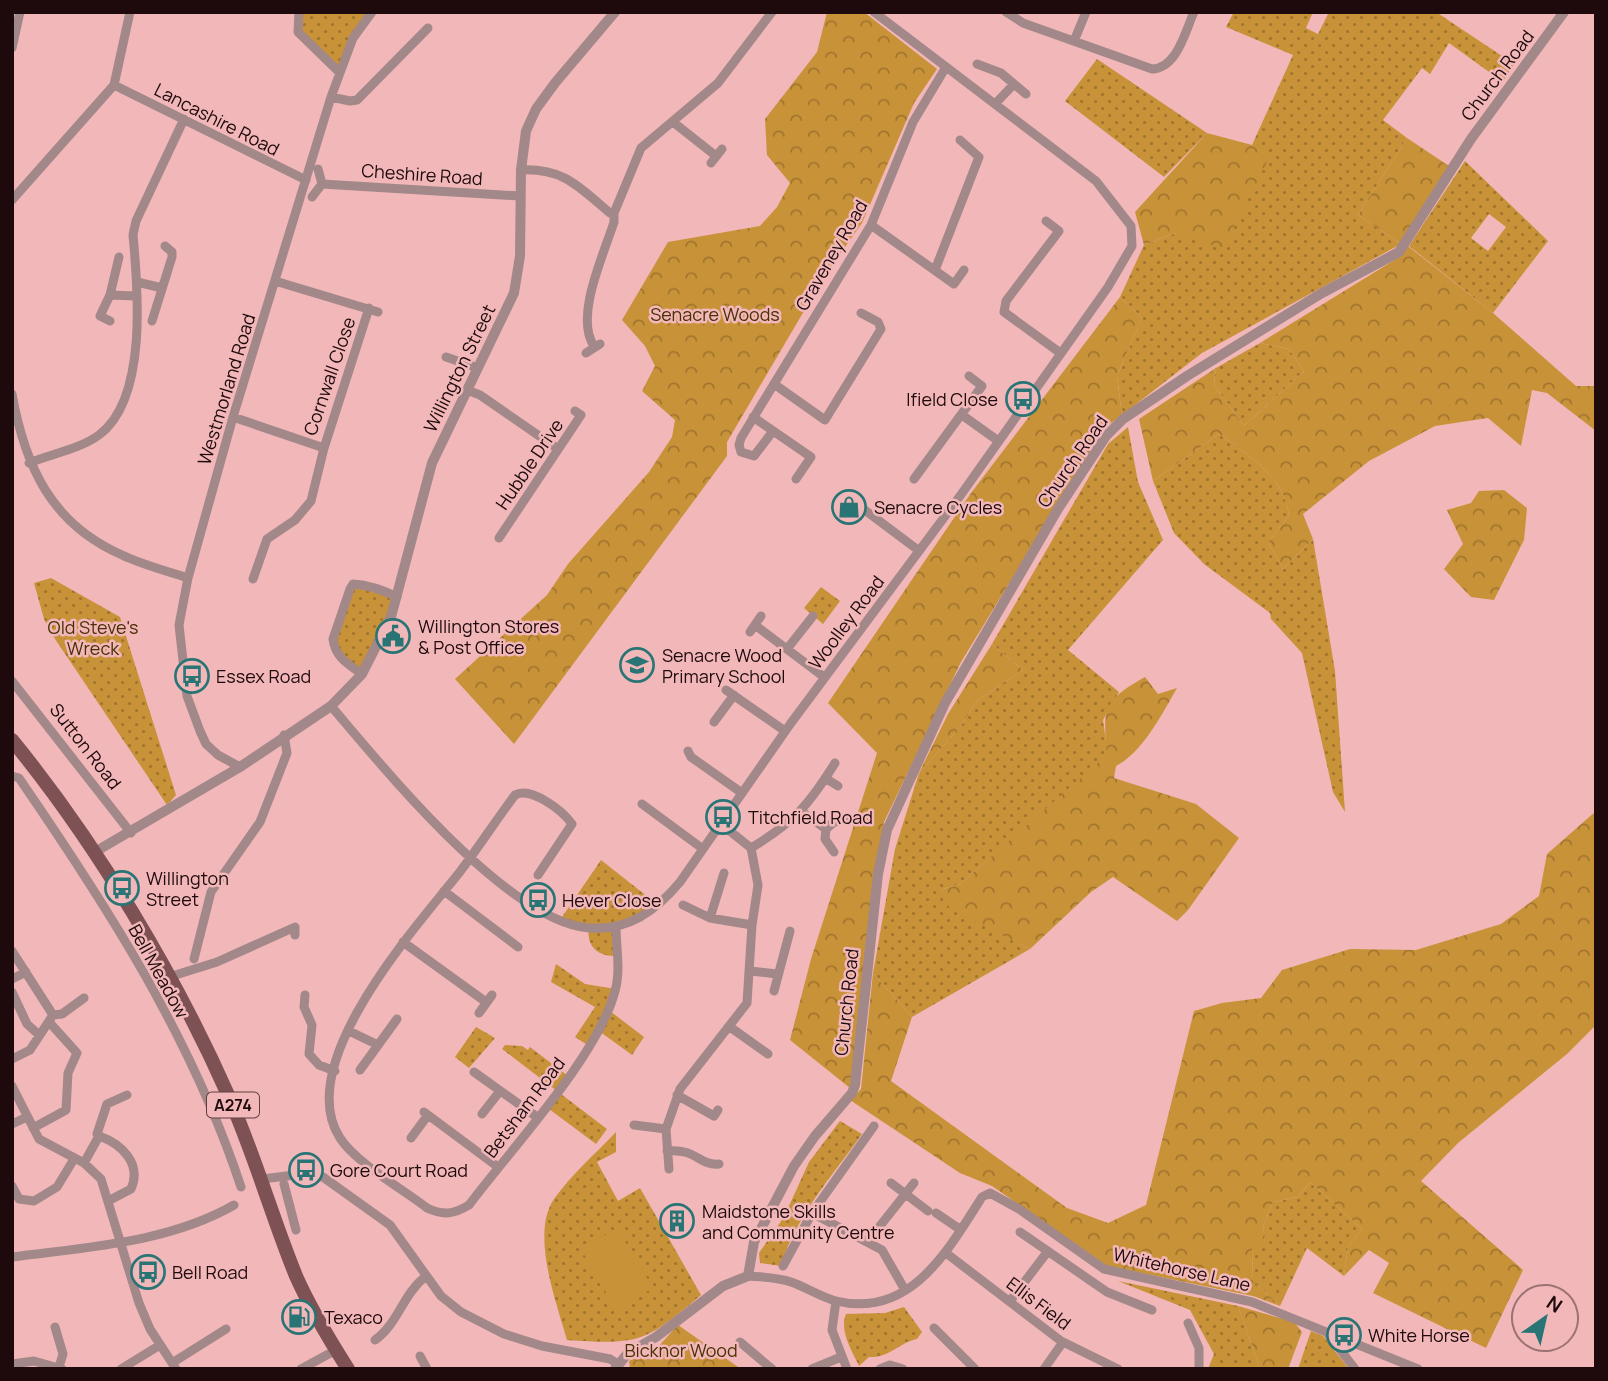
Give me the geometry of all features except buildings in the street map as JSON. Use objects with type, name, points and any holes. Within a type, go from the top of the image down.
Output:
[{"type":"main road","name":"A274","points":[[12,740],[46,781],[169,976],[215,1067],[252,1152],[302,1287],[348,1369]]},
{"type":"street","points":[[12,48],[20,12]]},
{"type":"street","points":[[12,200],[114,85],[130,12]]},
{"type":"street","points":[[299,12],[298,32],[339,72]]},
{"type":"street","name":"Westmorland Road","points":[[240,767],[218,755],[206,744],[187,696],[179,625],[188,578],[233,417],[331,97],[353,38],[372,12]]},
{"type":"street","name":"Willington Street","points":[[93,853],[131,834],[240,767],[331,706],[362,674],[386,629],[397,597],[432,463],[514,293],[520,256],[521,170],[526,131],[536,109],[615,12]]},
{"type":"street","points":[[586,353],[597,345],[587,336],[586,323],[595,283],[614,222],[614,213],[640,148],[718,83],[772,12]]},
{"type":"street","name":"Woolley Road","points":[[331,706],[409,797],[470,858],[522,898],[560,920],[589,928],[616,927],[637,920],[664,899],[703,849],[1129,254],[1131,226],[1096,181],[874,12]]},
{"type":"street","points":[[1006,12],[1023,23],[1152,69],[1160,69],[1174,57],[1193,12]]},
{"type":"street","points":[[1074,41],[1086,12]]},
{"type":"street","name":"Church Road","points":[[748,1276],[748,1262],[754,1242],[794,1166],[852,1093],[878,874],[887,830],[945,703],[1058,509],[1106,436],[1123,419],[1322,293],[1399,252],[1471,139],[1564,12]]},
{"type":"street","points":[[331,97],[350,102],[357,100],[421,30]]},
{"type":"street","points":[[977,64],[1001,73],[1026,94]]},
{"type":"street","name":"Graveney Road","points":[[773,431],[754,456],[741,452],[741,438],[753,417],[871,225],[913,122],[946,67]]},
{"type":"street","points":[[995,104],[1014,84]]},
{"type":"street","name":"Lancashire Road","points":[[114,85],[306,180]]},
{"type":"street","points":[[29,463],[96,437],[113,421],[119,411],[135,355],[137,282],[133,235],[136,221],[184,120]]},
{"type":"street","points":[[673,122],[716,156]]},
{"type":"street","points":[[935,270],[979,157],[961,140]]},
{"type":"street","points":[[312,197],[322,184],[318,169]]},
{"type":"street","points":[[521,170],[539,169],[566,177],[610,213],[614,213]]},
{"type":"street","name":"Cheshire Road","points":[[322,184],[520,196]]},
{"type":"street","points":[[1046,221],[1059,231],[1004,307],[1007,316],[1059,352]]},
{"type":"street","points":[[871,225],[954,284],[964,270]]},
{"type":"street","points":[[151,317],[172,257],[172,252],[165,246]]},
{"type":"street","points":[[110,321],[100,316],[110,295],[119,262]]},
{"type":"street","name":"Cornwall Close","points":[[233,417],[324,448],[374,310],[275,281]]},
{"type":"street","points":[[137,282],[162,288]]},
{"type":"street","points":[[110,295],[136,296]]},
{"type":"street","points":[[774,384],[825,420],[881,329],[878,322],[861,313]]},
{"type":"street","points":[[446,357],[478,369]]},
{"type":"street","points":[[914,479],[982,386],[969,376]]},
{"type":"street","points":[[467,390],[480,395],[558,449]]},
{"type":"street","points":[[12,394],[20,437],[29,463],[50,498],[69,520],[90,537],[122,555],[188,578]]},
{"type":"street","name":"Hubble Drive","points":[[499,538],[581,415],[575,411]]},
{"type":"street","points":[[962,415],[997,440]]},
{"type":"street","points":[[753,417],[811,457],[796,479]]},
{"type":"street","points":[[258,574],[267,539],[295,520],[311,501],[324,448]]},
{"type":"street","points":[[846,496],[918,550]]},
{"type":"street","points":[[362,674],[343,660],[334,648],[333,639],[350,589],[354,584],[360,585],[397,597]]},
{"type":"street","points":[[787,649],[813,615]]},
{"type":"street","points":[[755,624],[824,677]]},
{"type":"street","name":"Sutton Road","points":[[12,681],[131,834]]},
{"type":"street","points":[[714,722],[730,693],[785,731]]},
{"type":"street","points":[[194,959],[211,892],[260,822],[288,753],[284,735]]},
{"type":"street","points":[[688,751],[691,757],[742,793]]},
{"type":"street","points":[[751,848],[787,826],[802,812],[835,763]]},
{"type":"street","name":"Bell Meadow","points":[[12,776],[19,778],[75,859],[150,982],[183,1047],[241,1187]]},
{"type":"street","points":[[825,778],[838,786]]},
{"type":"street","points":[[470,858],[515,794],[530,792],[572,824],[538,875]]},
{"type":"street","points":[[642,804],[703,849]]},
{"type":"street","points":[[802,812],[826,829]]},
{"type":"street","points":[[834,852],[825,839],[826,829],[834,822],[845,820]]},
{"type":"street","points":[[669,1169],[666,1129],[677,1095],[747,1003],[752,925],[758,886],[751,848],[721,824]]},
{"type":"street","name":"Betsham Road","points":[[470,858],[402,942],[371,986],[349,1031],[335,1071],[330,1097],[330,1115],[340,1138],[352,1151],[427,1208],[440,1214],[469,1205],[589,1046],[609,1011],[617,979],[616,927]]},
{"type":"street","points":[[710,918],[724,873]]},
{"type":"street","points":[[444,891],[518,947]]},
{"type":"street","points":[[683,905],[710,918],[752,925]]},
{"type":"street","points":[[169,976],[217,962],[295,927],[295,935]]},
{"type":"street","points":[[774,990],[790,931]]},
{"type":"street","points":[[402,942],[489,999],[479,1013]]},
{"type":"street","points":[[774,944],[785,946]]},
{"type":"street","points":[[12,951],[52,1019],[77,1053],[66,1085],[69,1105],[66,1110],[33,1128]]},
{"type":"street","points":[[750,971],[777,974]]},
{"type":"street","points":[[12,979],[26,972]]},
{"type":"street","points":[[12,992],[27,1024],[38,1034]]},
{"type":"street","points":[[305,995],[304,1007],[312,1025],[309,1054],[318,1065],[335,1071]]},
{"type":"street","points":[[12,1059],[30,1050],[38,1034],[52,1019],[84,998]]},
{"type":"street","points":[[360,1070],[397,1019]]},
{"type":"street","points":[[730,1027],[768,1054]]},
{"type":"street","points":[[349,1031],[378,1045]]},
{"type":"street","points":[[474,1072],[537,1117]]},
{"type":"street","points":[[12,1086],[33,1128],[47,1146],[85,1163],[101,1179],[110,1200],[139,1303],[174,1366],[226,1329]]},
{"type":"street","points":[[482,1114],[500,1091]]},
{"type":"street","points":[[85,1163],[99,1136],[97,1134],[107,1104],[127,1095]]},
{"type":"street","points":[[677,1095],[714,1116],[718,1110]]},
{"type":"street","points":[[411,1138],[426,1113],[498,1167]]},
{"type":"street","points":[[12,1124],[27,1117]]},
{"type":"street","points":[[634,1125],[666,1129]]},
{"type":"street","points":[[783,1266],[811,1213],[874,1126]]},
{"type":"street","points":[[99,1136],[123,1149],[134,1172],[131,1189],[110,1200]]},
{"type":"street","points":[[667,1151],[691,1152],[710,1165],[719,1164]]},
{"type":"street","points":[[232,1161],[252,1152]]},
{"type":"street","points":[[12,1186],[19,1199],[34,1201],[57,1187],[74,1159]]},
{"type":"street","points":[[262,1179],[295,1175],[323,1177],[390,1225],[425,1277],[441,1296],[461,1312],[504,1334],[542,1346],[610,1359],[616,1366],[723,1286],[748,1276],[779,1278],[836,1301],[853,1304],[876,1302],[925,1278],[946,1254],[961,1230],[891,1184]]},
{"type":"street","points":[[868,1241],[914,1183]]},
{"type":"street","points":[[284,1184],[296,1230]]},
{"type":"street","name":"Whitehorse Lane","points":[[961,1230],[982,1197],[990,1193],[1019,1209],[1104,1269],[1252,1301],[1418,1369]]},
{"type":"street","points":[[12,1257],[121,1241],[195,1224],[234,1205]]},
{"type":"street","points":[[274,1215],[290,1208]]},
{"type":"street","points":[[811,1213],[882,1250],[905,1290]]},
{"type":"street","points":[[1020,1232],[1107,1292],[1152,1310]]},
{"type":"street","points":[[1010,1301],[1048,1251]]},
{"type":"street","name":"Ellis Field","points":[[946,1254],[1063,1342],[1118,1369]]},
{"type":"street","points":[[375,1340],[394,1320],[410,1290],[425,1277]]},
{"type":"street","points":[[836,1301],[832,1330],[847,1369]]},
{"type":"street","points":[[1188,1323],[1199,1348],[1199,1369]]},
{"type":"street","points":[[12,1364],[61,1368],[63,1354],[55,1327]]},
{"type":"street","points":[[934,1328],[975,1369]]},
{"type":"street","points":[[1327,1332],[1355,1369]]},
{"type":"street","points":[[740,1342],[772,1369]]},
{"type":"street","points":[[1044,1369],[1063,1342]]},
{"type":"street","points":[[121,1369],[160,1345]]},
{"type":"street","points":[[301,1369],[336,1350]]},
{"type":"street","points":[[420,1356],[427,1369]]},
{"type":"street","points":[[812,1369],[841,1357]]},
{"type":"street","points":[[880,1369],[890,1365],[904,1369]]},
{"type":"green space","points":[[299,12],[372,12],[339,72],[298,32]]},
{"type":"green space","name":"Senacre Woods","points":[[827,12],[864,12],[937,69],[914,103],[862,223],[824,277],[727,442],[727,456],[514,744],[455,679],[547,595],[568,564],[649,472],[672,437],[675,420],[642,391],[655,366],[645,346],[622,320],[668,242],[760,226],[777,207],[790,183],[767,155],[765,119],[817,52]]},
{"type":"green space","points":[[1234,12],[1313,12],[1306,28],[1318,34],[1328,14],[1325,12],[1436,12],[1514,64],[1503,82],[1449,43],[1430,74],[1422,68],[1383,120],[1407,138],[1358,215],[1401,244],[1202,353],[1122,415],[1117,376],[1142,318],[1120,297],[1144,245],[1176,233],[1270,157],[1252,145],[1293,55],[1226,27]]},
{"type":"green space","points":[[1097,59],[1207,133],[1164,177],[1065,101]]},
{"type":"green space","points":[[1207,133],[1252,145],[1270,156],[1223,249],[1176,233],[1144,245],[1135,212]]},
{"type":"green space","points":[[1407,138],[1449,166],[1401,244],[1358,215]]},
{"type":"green space","points":[[1465,161],[1548,241],[1493,313],[1409,246]],"holes":[[[1489,214],[1506,227],[1488,251],[1471,238]]]},
{"type":"green space","points":[[1408,246],[1493,313],[1576,386],[1596,386],[1596,431],[1547,393],[1532,390],[1521,446],[1488,418],[1435,426],[1369,461],[1303,514],[1313,539],[1283,569],[1268,542],[1289,516],[1281,490],[1264,469],[1219,434],[1153,481],[1139,419],[1216,368],[1214,385],[1244,426],[1304,371],[1289,349],[1260,343],[1396,259]]},
{"type":"green space","points":[[1120,297],[1142,318],[1117,376],[1122,415],[1104,428],[961,662],[884,822],[850,1088],[790,1040],[811,959],[877,753],[828,703],[971,493]]},
{"type":"green space","points":[[1260,343],[1289,349],[1304,371],[1244,426],[1214,385],[1216,368]]},
{"type":"green space","points":[[1128,427],[1138,482],[1163,540],[1068,650],[1119,692],[1103,720],[1108,755],[960,884],[940,890],[992,929],[1030,949],[912,1017],[873,973],[895,849],[919,773],[960,727],[977,701],[1023,670],[992,644],[1108,444]]},
{"type":"green space","points":[[1219,434],[1264,469],[1281,490],[1289,516],[1268,542],[1283,569],[1313,539],[1335,671],[1345,812],[1333,792],[1302,653],[1271,619],[1270,613],[1204,564],[1174,533],[1153,481]]},
{"type":"green space","points":[[1504,490],[1527,508],[1524,540],[1494,600],[1471,597],[1444,569],[1463,544],[1447,510],[1471,503],[1479,491]]},
{"type":"green space","name":"Old Steve's Wreck","points":[[51,578],[120,617],[176,795],[167,805],[44,619],[34,583]]},
{"type":"green space","points":[[353,584],[397,597],[362,674],[334,647]]},
{"type":"green space","points":[[821,587],[840,601],[823,624],[804,608]]},
{"type":"green space","points":[[992,644],[1023,670],[977,701],[960,727],[919,773],[948,714]]},
{"type":"green space","points":[[1145,677],[1158,694],[1177,688],[1143,742],[1126,760],[1116,766],[1114,778],[1196,804],[1239,838],[1188,910],[1177,921],[1113,877],[1091,892],[1030,949],[950,909],[940,890],[960,884],[1107,755],[1105,727],[1108,708],[1120,693]]},
{"type":"green space","points":[[1596,811],[1596,1025],[1567,1054],[1458,1143],[1421,1181],[1523,1270],[1517,1283],[1510,1283],[1510,1297],[1486,1348],[1373,1293],[1389,1263],[1369,1250],[1344,1276],[1348,1247],[1362,1229],[1310,1182],[1298,1197],[1273,1202],[1263,1227],[1265,1238],[1252,1249],[1253,1281],[1280,1306],[1253,1296],[1107,1266],[992,1186],[960,1173],[850,1100],[861,1089],[873,973],[912,1017],[891,1081],[1067,1208],[1108,1223],[1146,1205],[1194,1011],[1222,1003],[1261,998],[1282,970],[1350,949],[1416,950],[1501,924],[1539,896],[1547,854]]},
{"type":"green space","points":[[601,860],[658,905],[616,927],[616,956],[604,955],[591,945],[589,928],[560,920]]},
{"type":"green space","points":[[556,964],[585,984],[616,989],[610,1011],[644,1037],[632,1055],[599,1031],[589,1046],[575,1037],[595,1007],[551,982]]},
{"type":"green space","points":[[476,1027],[495,1038],[469,1068],[455,1057]]},
{"type":"green space","points":[[505,1045],[522,1046],[528,1050],[530,1047],[568,1076],[557,1091],[502,1049]]},
{"type":"green space","points":[[557,1091],[607,1129],[596,1144],[545,1106]]},
{"type":"green space","points":[[840,1121],[862,1134],[795,1230],[781,1266],[760,1263],[759,1253],[784,1217],[809,1162]]},
{"type":"green space","points":[[616,1132],[616,1152],[597,1162],[618,1201],[640,1188],[701,1295],[667,1323],[641,1337],[611,1342],[567,1340],[548,1269],[544,1231],[547,1214],[554,1199],[568,1182]]},
{"type":"green space","points":[[1310,1182],[1362,1229],[1348,1247],[1344,1276],[1307,1248],[1280,1306],[1253,1281],[1252,1248],[1265,1238],[1263,1227],[1273,1202],[1298,1197]]},
{"type":"green space","points":[[617,1228],[653,1288],[616,1310],[581,1249]]},
{"type":"green space","points":[[1118,1281],[1238,1306],[1260,1369],[1208,1369],[1214,1354],[1190,1310]]},
{"type":"green space","points":[[1238,1306],[1294,1322],[1302,1332],[1288,1369],[1260,1369]]},
{"type":"green space","points":[[904,1307],[922,1332],[917,1339],[883,1355],[869,1357],[859,1366],[845,1334],[846,1314],[885,1313]]},
{"type":"green space","name":"Bicknor Wood","points":[[678,1325],[741,1369],[630,1369],[629,1361],[656,1349]]},
{"type":"green space","points":[[1311,1331],[1323,1336],[1349,1369],[1298,1369]]},
{"type":"place","name":"Ifield Close","points":[[1023,399]]},
{"type":"place","name":"Senacre Cycles","points":[[849,507]]},
{"type":"place","name":"Willington Stores & Post Office","points":[[393,636]]},
{"type":"place","name":"Senacre Wood Primary School","points":[[637,665]]},
{"type":"place","name":"Essex Road","points":[[192,676]]},
{"type":"place","name":"Titchfield Road","points":[[723,817]]},
{"type":"place","name":"Willington Street","points":[[122,888]]},
{"type":"place","name":"Hever Close","points":[[538,900]]},
{"type":"place","name":"Gore Court Road","points":[[306,1170]]},
{"type":"place","name":"Maidstone Skills and Community Centre","points":[[677,1221]]},
{"type":"place","name":"Bell Road","points":[[148,1272]]},
{"type":"place","name":"Texaco","points":[[299,1317]]},
{"type":"place","name":"White Horse","points":[[1344,1335]]}]
